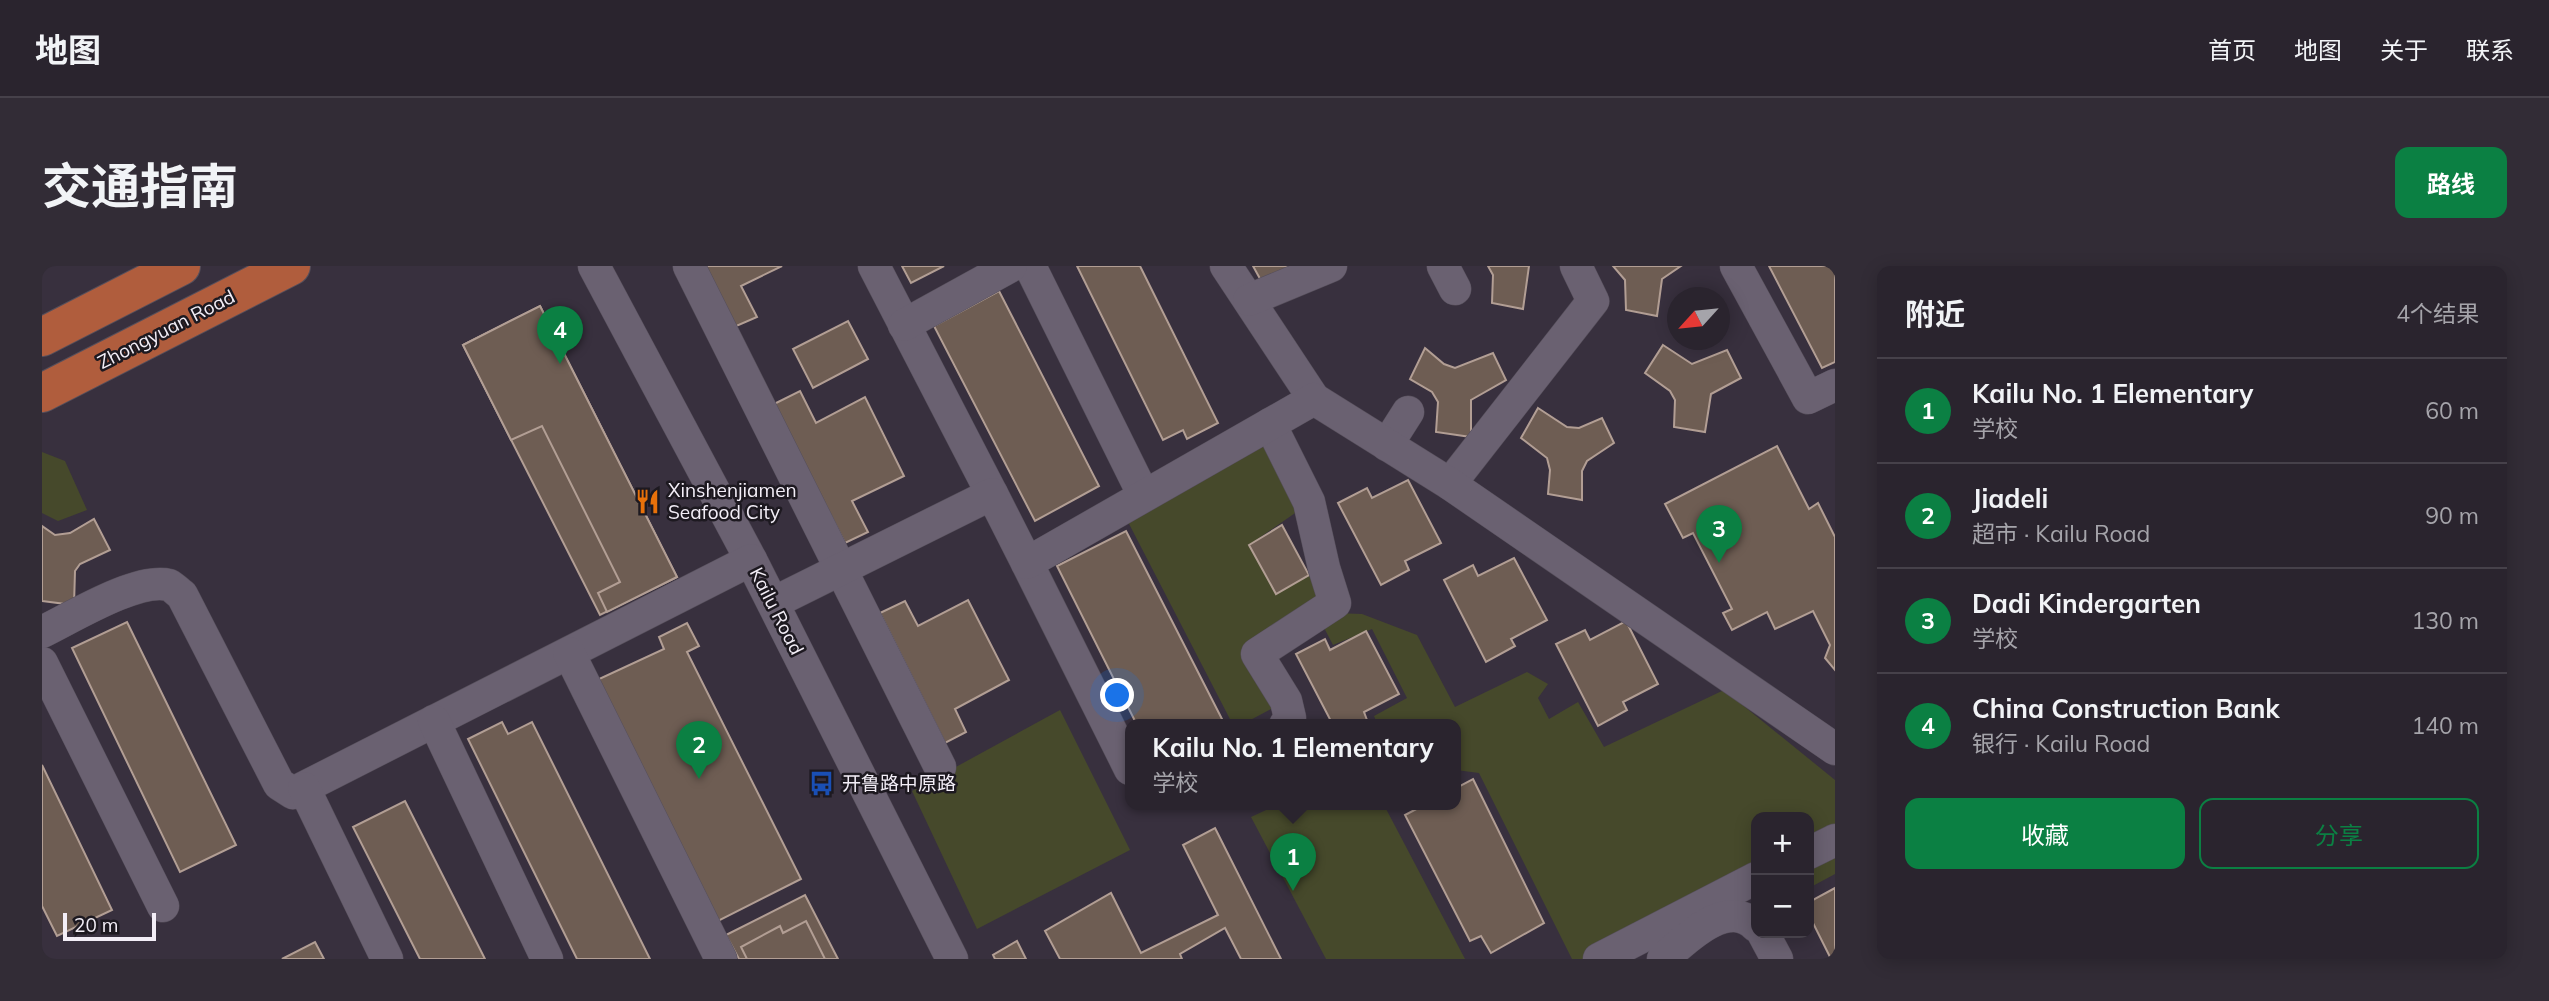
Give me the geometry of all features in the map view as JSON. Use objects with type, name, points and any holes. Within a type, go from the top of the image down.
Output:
[{"type":"main road","points":[[42,337],[181,266]]},
{"type":"main road","name":"Zhongyuan Road","points":[[42,393],[291,266]]},
{"type":"street","name":"Kailu Road","points":[[594,266],[774,603],[953,959]]},
{"type":"street","points":[[688,266],[940,767]]},
{"type":"street","points":[[874,266],[1125,759]]},
{"type":"street","points":[[904,325],[1011,266]]},
{"type":"street","points":[[1030,266],[1143,494]]},
{"type":"street","points":[[1226,266],[1314,400],[1450,484],[1835,749]]},
{"type":"street","points":[[1249,300],[1331,266]]},
{"type":"street","points":[[1450,484],[1593,302],[1576,266]]},
{"type":"street","points":[[1736,266],[1808,398],[1835,386]]},
{"type":"street","points":[[1027,562],[1143,494],[1314,400]]},
{"type":"street","points":[[1387,445],[1408,412]]},
{"type":"street","points":[[1270,424],[1309,502],[1335,603],[1257,654],[1286,701],[1289,719]]},
{"type":"street","points":[[774,603],[992,495]]},
{"type":"street","points":[[42,632],[122,593],[148,585],[169,585],[182,595],[279,784],[293,793],[751,559]]},
{"type":"street","points":[[569,653],[721,959]]},
{"type":"street","points":[[42,663],[163,906]]},
{"type":"street","points":[[434,721],[547,959]]},
{"type":"street","points":[[304,788],[387,959]]},
{"type":"street","points":[[1814,850],[1835,840]]},
{"type":"street","points":[[1599,959],[1751,881]]},
{"type":"street","points":[[1664,959],[1696,931],[1727,915],[1751,921]]},
{"type":"street","points":[[1766,938],[1777,959]]},
{"type":"green space","points":[[1268,440],[1298,511],[1249,545],[1276,594],[1309,575],[1329,608],[1257,654],[1286,701],[1252,719],[1230,719],[1126,518]]},
{"type":"green space","points":[[42,452],[65,461],[87,510],[58,521],[42,513]]},
{"type":"green space","points":[[1334,613],[1362,614],[1417,635],[1455,707],[1527,672],[1548,684],[1538,698],[1549,719],[1578,702],[1604,747],[1724,690],[1835,780],[1835,834],[1814,844],[1814,812],[1751,812],[1751,876],[1586,959],[1572,959],[1479,773],[1461,771],[1461,719],[1375,719],[1374,716],[1407,698],[1372,629],[1333,645],[1320,620]]},
{"type":"green space","points":[[1060,710],[1130,850],[977,929],[912,791]]},
{"type":"green space","points":[[1266,810],[1387,810],[1465,959],[1326,959],[1251,817]]},
{"type":"green space","points":[[1835,850],[1835,874],[1814,885],[1814,861]]},
{"type":"building","points":[[702,266],[782,266],[741,286],[757,317],[734,327]]},
{"type":"building","points":[[902,266],[944,266],[911,283]]},
{"type":"building","points":[[1077,266],[1140,266],[1218,423],[1187,439],[1183,430],[1163,440]]},
{"type":"building","points":[[1253,266],[1313,266],[1264,286]]},
{"type":"building","points":[[1488,266],[1529,266],[1523,309],[1492,303],[1493,275]]},
{"type":"building","points":[[1613,266],[1681,266],[1662,279],[1657,316],[1626,310],[1625,280]]},
{"type":"building","points":[[1769,266],[1835,266],[1835,362],[1822,368]]},
{"type":"building","points":[[999,291],[1099,486],[1035,521],[934,326]]},
{"type":"building","points":[[540,306],[677,577],[600,615],[463,345]]},
{"type":"building","points":[[540,306],[677,577],[607,612],[598,593],[620,582],[542,426],[511,440],[463,345]]},
{"type":"building","points":[[848,321],[868,359],[813,388],[793,349]]},
{"type":"building","points":[[1663,345],[1692,364],[1727,350],[1741,378],[1711,394],[1705,432],[1674,427],[1675,400],[1670,391],[1645,373]]},
{"type":"building","points":[[1425,348],[1444,364],[1455,368],[1493,353],[1506,380],[1471,400],[1471,437],[1436,432],[1438,402],[1432,392],[1410,379]]},
{"type":"building","points":[[800,391],[816,423],[865,397],[904,476],[852,501],[868,532],[845,543],[774,404]]},
{"type":"building","points":[[1538,408],[1567,427],[1579,428],[1602,418],[1614,443],[1587,461],[1582,471],[1582,500],[1548,494],[1550,470],[1547,458],[1521,438]]},
{"type":"building","points":[[1777,446],[1809,509],[1818,503],[1835,537],[1835,670],[1825,658],[1830,645],[1813,611],[1775,629],[1767,612],[1732,630],[1723,613],[1732,609],[1693,533],[1683,538],[1665,504]]},
{"type":"building","points":[[1408,480],[1441,543],[1405,561],[1409,570],[1381,585],[1338,503],[1367,488],[1372,498]]},
{"type":"building","points":[[94,519],[110,550],[80,564],[75,571],[74,605],[42,601],[42,526],[55,535],[70,533]]},
{"type":"building","points":[[1282,525],[1309,575],[1276,594],[1249,545]]},
{"type":"building","points":[[1126,531],[1222,719],[1134,719],[1057,566]]},
{"type":"building","points":[[1514,558],[1547,620],[1511,639],[1515,646],[1486,662],[1444,580],[1473,565],[1478,576]]},
{"type":"building","points":[[968,600],[1009,680],[955,709],[966,732],[945,743],[880,613],[905,601],[918,626]]},
{"type":"building","points":[[1626,621],[1658,684],[1623,702],[1627,710],[1598,726],[1556,644],[1585,630],[1590,640]]},
{"type":"building","points":[[127,622],[236,845],[180,872],[72,648]]},
{"type":"building","points":[[687,623],[699,646],[687,652],[801,879],[718,921],[597,680],[664,649],[659,637]]},
{"type":"building","points":[[1366,631],[1399,694],[1364,712],[1367,719],[1330,719],[1296,654],[1325,639],[1330,650]]},
{"type":"building","points":[[502,722],[508,734],[532,722],[650,959],[577,959],[468,739]]},
{"type":"building","points":[[42,765],[112,910],[57,936],[42,906]]},
{"type":"building","points":[[1473,779],[1544,923],[1491,953],[1481,936],[1470,941],[1405,815],[1414,810],[1461,810],[1461,785]]},
{"type":"building","points":[[405,801],[485,959],[420,959],[353,827]]},
{"type":"building","points":[[1215,828],[1281,959],[1241,959],[1225,928],[1180,954],[1182,959],[1060,959],[1045,931],[1111,893],[1141,953],[1218,915],[1183,845]]},
{"type":"building","points":[[1835,888],[1835,959],[1831,959],[1814,925],[1814,899]]},
{"type":"building","points":[[805,895],[838,959],[739,959],[726,935]]},
{"type":"building","points":[[806,921],[825,959],[747,959],[741,947],[780,926],[783,933]]},
{"type":"building","points":[[1017,941],[1026,959],[995,959],[993,955]]},
{"type":"building","points":[[315,942],[324,959],[282,959]]},
{"type":"place","name":"China Construction Bank","points":[[560,364]]},
{"type":"place","name":"Xinshenjiamen Seafood City","points":[[648,501]]},
{"type":"place","name":"Dadi Kindergarten","points":[[1719,563]]},
{"type":"place","name":"Jiadeli","points":[[699,779]]},
{"type":"place","name":"开鲁路中原路","points":[[822,783]]},
{"type":"place","name":"Kailu No. 1 Elementary","points":[[1293,891]]}]
